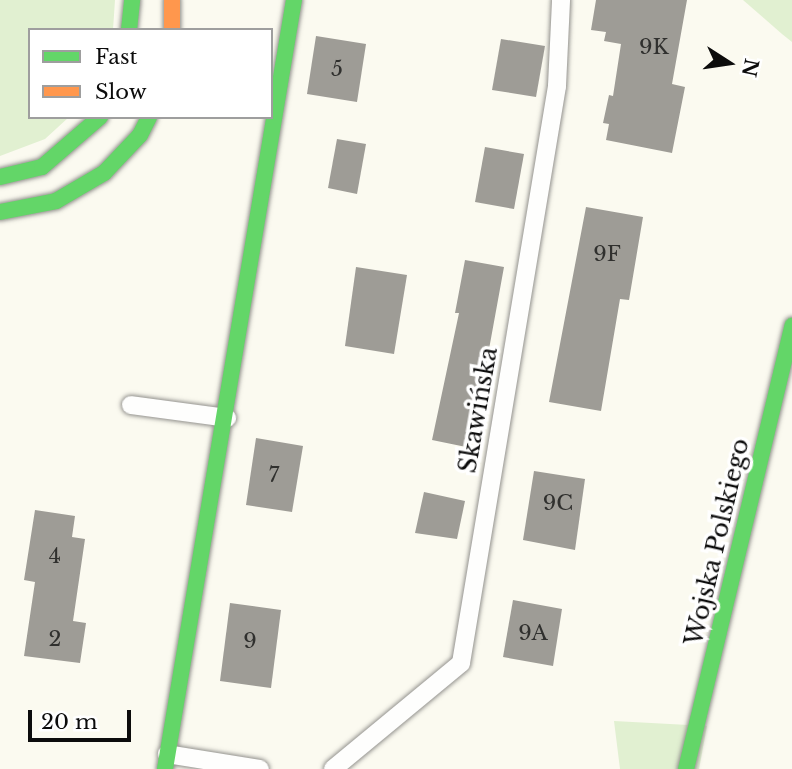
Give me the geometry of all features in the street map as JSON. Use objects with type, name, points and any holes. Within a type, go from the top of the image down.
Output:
[{"type":"street","points":[[129,28],[132,0]]},
{"type":"street","points":[[172,0],[172,28]]},
{"type":"street","points":[[166,761],[227,418],[294,0]]},
{"type":"street","points":[[0,177],[42,167],[98,119]]},
{"type":"street","points":[[0,212],[56,201],[104,173],[140,135],[148,119]]},
{"type":"street","name":"Wojska Polskiego","points":[[686,769],[792,326]]},
{"type":"lane","name":"Skawińska","points":[[332,769],[461,663],[557,86],[561,0]]},
{"type":"lane","points":[[131,405],[227,418]]},
{"type":"lane","points":[[166,761],[260,769]]},
{"type":"green space","points":[[0,0],[115,0],[113,28],[28,28],[28,119],[67,119],[45,139],[0,156]]},
{"type":"green space","points":[[743,0],[792,0],[792,42],[782,34]]},
{"type":"green space","points":[[614,721],[707,726],[699,769],[620,769]]},
{"type":"building","points":[[596,0],[687,0],[672,84],[685,87],[672,153],[606,140],[609,124],[603,123],[609,95],[613,96],[621,44],[604,41],[606,32],[591,30]]},
{"type":"building","points":[[316,36],[366,44],[357,102],[307,94]]},
{"type":"building","points":[[501,39],[545,46],[536,97],[492,90]]},
{"type":"building","points":[[337,139],[366,144],[357,194],[328,188]]},
{"type":"building","points":[[485,147],[524,154],[514,209],[475,202]]},
{"type":"building","points":[[586,207],[643,217],[629,300],[620,299],[601,411],[549,402]]},
{"type":"building","points":[[465,260],[504,267],[471,448],[432,440],[459,313],[455,313]]},
{"type":"building","points":[[356,267],[407,275],[394,354],[345,346]]},
{"type":"building","points":[[256,438],[303,446],[292,512],[246,505]]},
{"type":"building","points":[[534,471],[585,479],[575,550],[523,540]]},
{"type":"building","points":[[424,492],[465,501],[457,539],[415,533]]},
{"type":"building","points":[[35,510],[75,516],[72,537],[85,539],[73,621],[86,623],[80,663],[24,656],[35,582],[24,580]]},
{"type":"building","points":[[513,600],[562,609],[553,666],[503,657]]},
{"type":"building","points":[[230,603],[281,610],[271,688],[220,681]]},
{"type":"traffic: fast","points":[[129,28],[132,0]]},
{"type":"traffic: fast","points":[[165,769],[294,0]]},
{"type":"traffic: fast","points":[[0,177],[42,167],[98,119]]},
{"type":"traffic: fast","points":[[0,212],[56,201],[104,173],[140,135],[148,119]]},
{"type":"traffic: fast","points":[[686,769],[792,326]]},
{"type":"traffic: slow","points":[[172,0],[172,28]]}]
